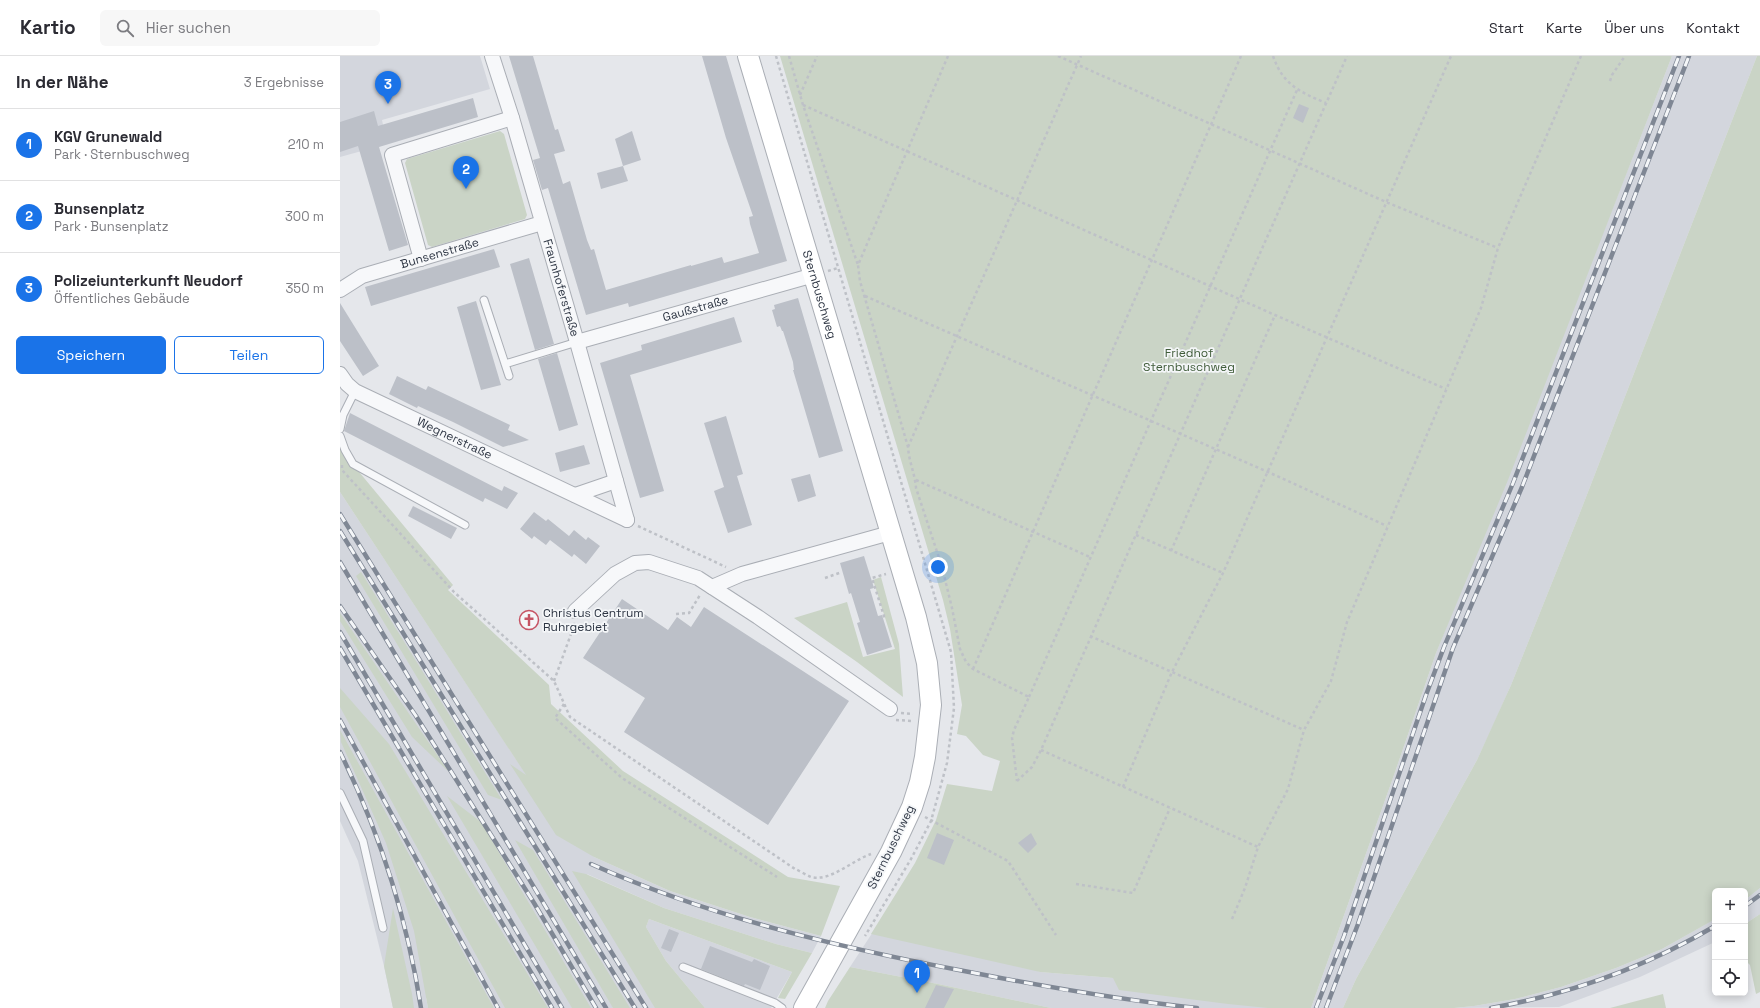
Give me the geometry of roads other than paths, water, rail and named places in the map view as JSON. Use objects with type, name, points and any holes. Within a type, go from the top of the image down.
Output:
[{"type":"main road","name":"Sternbuschweg","points":[[748,56],[916,617],[930,682],[931,705],[926,750],[920,782],[912,807],[879,851],[804,1008]]},
{"type":"street","name":"Fraunhoferstraße","points":[[492,56],[512,118],[627,520]]},
{"type":"street","points":[[421,259],[392,155],[512,118]]},
{"type":"street","name":"Bunsenstraße","points":[[340,290],[362,276],[542,223]]},
{"type":"street","name":"Gaußstraße","points":[[577,342],[814,275]]},
{"type":"street","name":"Wegnerstraße","points":[[340,374],[347,384],[355,391],[627,520]]},
{"type":"street","points":[[575,495],[616,481]]},
{"type":"street","points":[[707,590],[742,574],[890,533]]},
{"type":"street","points":[[575,611],[615,574],[635,563],[649,562],[698,578],[707,590],[765,621],[895,714]]},
{"type":"lane","points":[[484,300],[509,376]]},
{"type":"lane","points":[[505,364],[577,342]]},
{"type":"lane","points":[[340,429],[343,415],[355,391]]},
{"type":"lane","points":[[341,439],[353,464],[409,493],[465,525]]},
{"type":"lane","points":[[340,793],[362,841],[383,928]]},
{"type":"lane","points":[[683,967],[775,1003],[782,1008]]},
{"type":"railway","points":[[1316,1008],[1344,936],[1426,695],[1444,647],[1513,483],[1679,56]]},
{"type":"railway","points":[[1326,1008],[1358,924],[1453,648],[1522,487],[1689,56]]},
{"type":"railway","points":[[340,514],[646,1008]]},
{"type":"railway","points":[[340,531],[635,1008]]},
{"type":"railway","points":[[340,562],[606,1008]]},
{"type":"railway","points":[[340,606],[416,716],[534,903],[596,1008]]},
{"type":"railway","points":[[340,632],[562,1008]]},
{"type":"railway","points":[[340,648],[552,1008]]},
{"type":"railway","points":[[340,720],[498,1008]]},
{"type":"railway","points":[[340,752],[368,814],[380,845],[400,909],[421,1008]]},
{"type":"railway","points":[[591,864],[682,900],[728,915],[822,941],[916,962],[1022,982],[1109,997],[1197,1008]]},
{"type":"railway","points":[[1748,904],[1760,895]]},
{"type":"railway","points":[[1491,1008],[1550,995],[1607,977],[1662,954],[1712,928]]},
{"type":"place","name":"Polizeiunterkunft Neudorf","points":[[388,104]]},
{"type":"place","name":"Bunsenplatz","points":[[466,189]]},
{"type":"place","name":"Christus Centrum Ruhrgebiet","points":[[529,620]]},
{"type":"place","name":"KGV Grunewald","points":[[917,993]]},
{"type":"park label","name":"Friedhof Sternbuschweg","points":[[1189,360]]}]
